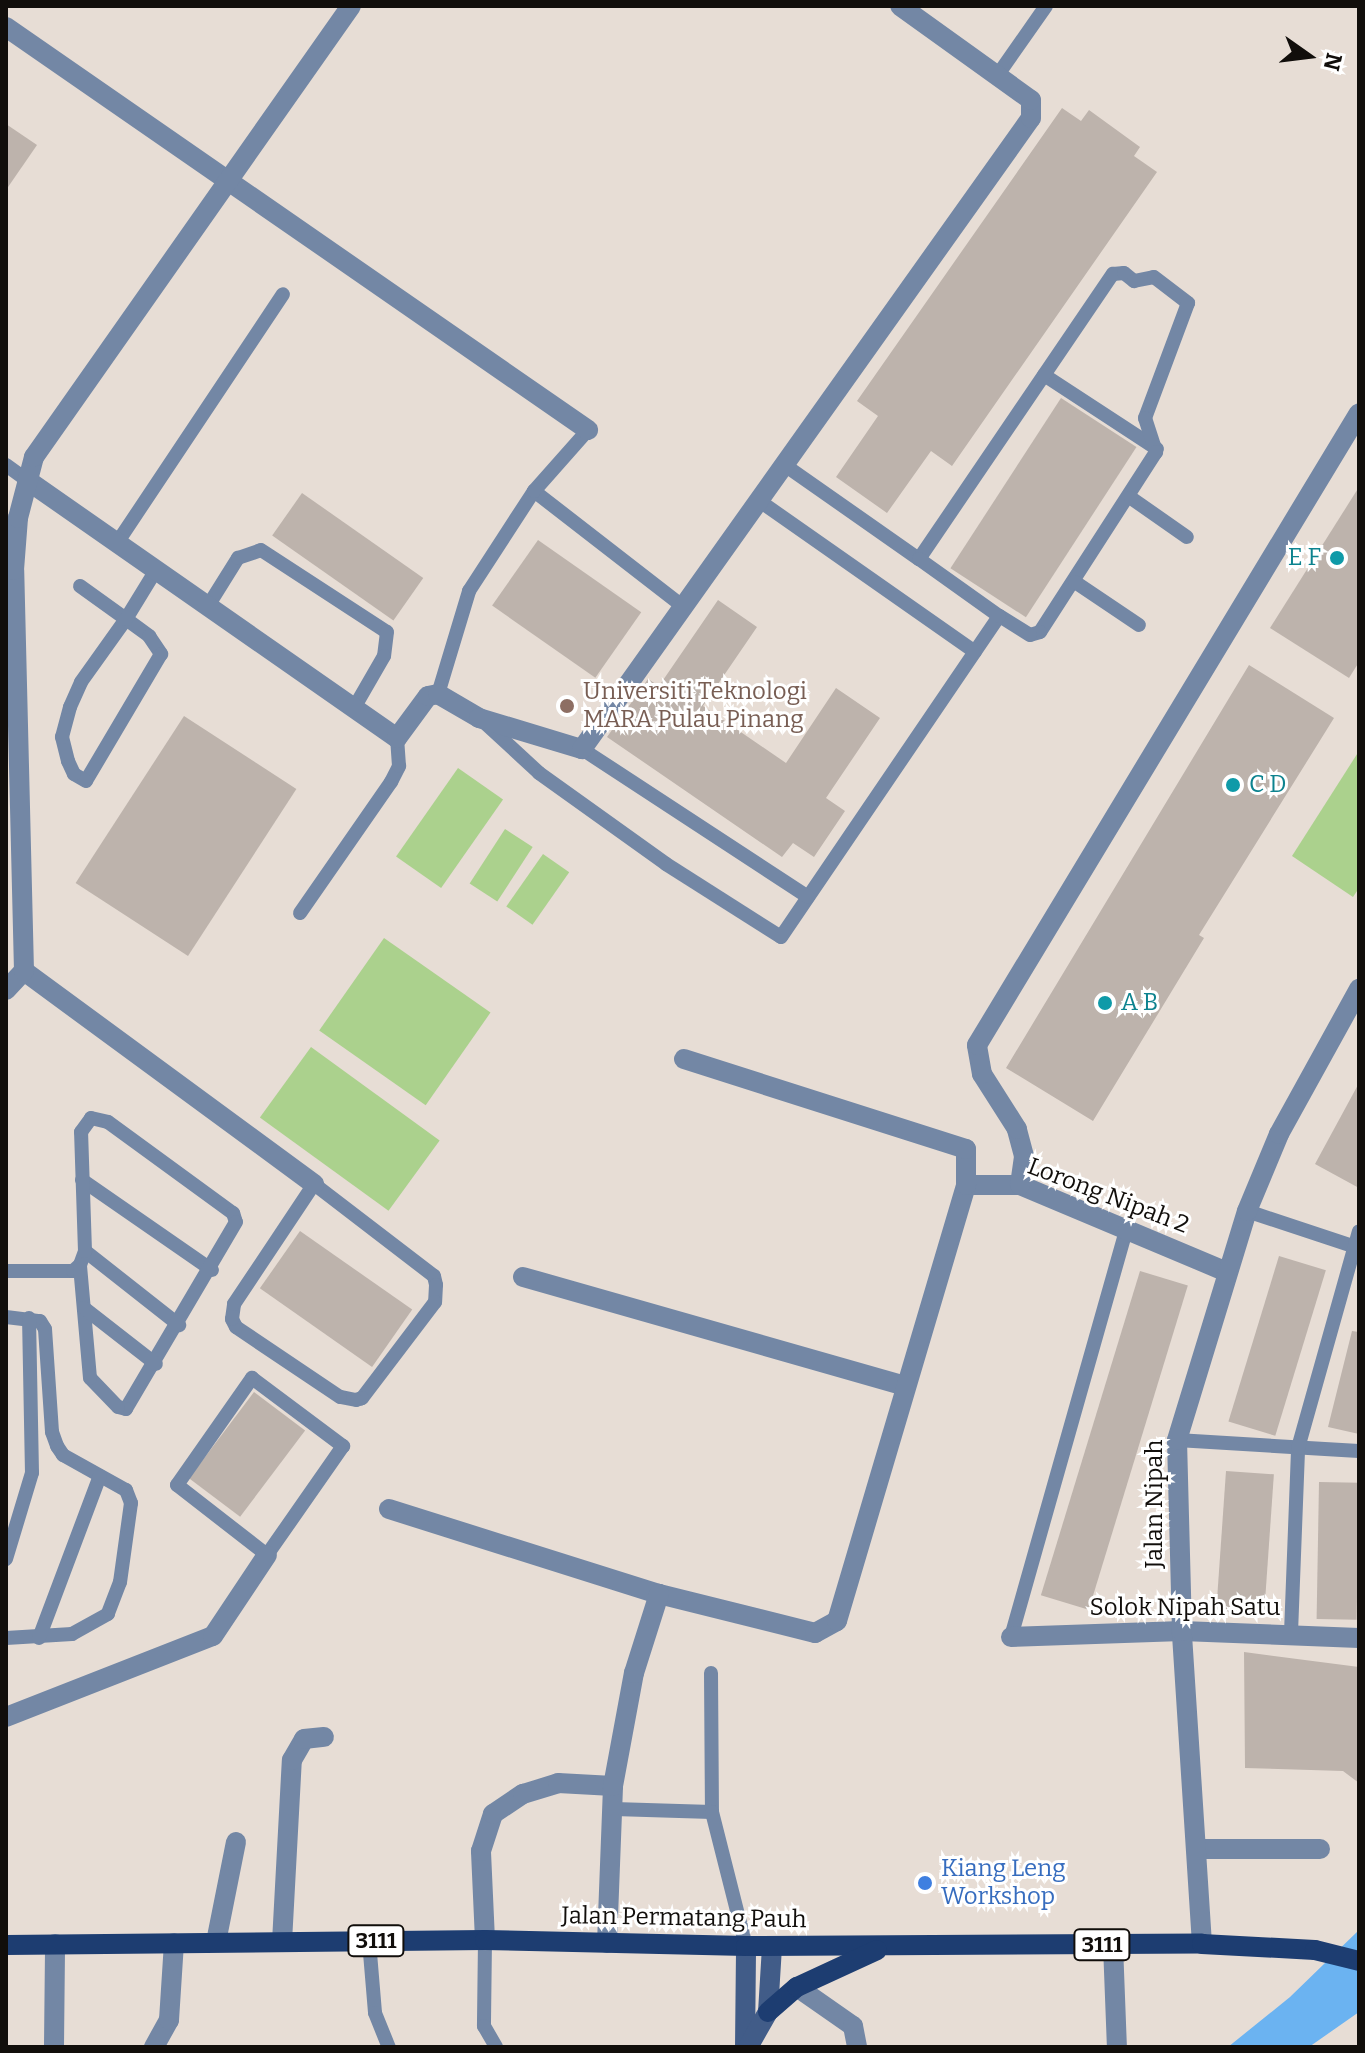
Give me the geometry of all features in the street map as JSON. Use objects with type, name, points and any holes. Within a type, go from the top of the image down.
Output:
[{"type":"main road","name":"Jalan Permatang Pauh","points":[[6,1945],[485,1940],[746,1946],[1202,1944],[1315,1950],[1359,1961]]},
{"type":"main road","points":[[746,2047],[768,2012],[797,1987],[888,1945]]},
{"type":"main road","points":[[746,1946],[746,2047]]},
{"type":"main road","points":[[768,2012],[772,1946]]},
{"type":"street","points":[[6,990],[24,971],[14,570],[27,480],[34,457],[351,6]]},
{"type":"street","points":[[27,480],[397,738],[428,696],[438,694],[479,718],[582,749],[1019,140],[1031,118],[1031,100],[900,6]]},
{"type":"street","points":[[6,27],[588,430]]},
{"type":"street","points":[[1020,1185],[1024,1156],[1017,1129],[982,1074],[977,1045],[1359,413]]},
{"type":"street","points":[[24,971],[314,1184]]},
{"type":"street","name":"Jalan Nipah","points":[[1202,1944],[1182,1631],[1177,1440],[1247,1211],[1279,1134],[1356,998]]},
{"type":"street","points":[[389,1509],[659,1594],[815,1633],[837,1621],[966,1185],[966,1149],[684,1059]]},
{"type":"street","name":"Lorong Nipah 2","points":[[966,1185],[1020,1185],[1227,1272]]},
{"type":"street","points":[[523,1277],[905,1386]]},
{"type":"street","points":[[6,1717],[213,1636],[267,1555]]},
{"type":"street","points":[[607,1943],[613,1786],[634,1673],[659,1594]]},
{"type":"street","name":"Solok Nipah Satu","points":[[1011,1637],[1182,1631],[1359,1638]]},
{"type":"street","points":[[282,1942],[292,1760],[304,1739],[324,1737]]},
{"type":"street","points":[[485,1940],[481,1851],[493,1814],[523,1794],[558,1783],[613,1786]]},
{"type":"street","points":[[216,1942],[236,1842]]},
{"type":"street","points":[[1197,1849],[1320,1849]]},
{"type":"street","points":[[154,2047],[169,2020],[174,1943]]},
{"type":"street","points":[[54,2046],[55,1944]]},
{"type":"street","points":[[1113,1945],[1117,2047]]},
{"type":"street","points":[[797,1987],[853,2026],[857,2047]]},
{"type":"lane","points":[[997,76],[1046,6]]},
{"type":"lane","points":[[786,466],[999,616],[1035,635],[1131,498],[1157,449],[1145,418],[1188,303],[1154,277],[1134,281],[1124,273],[1113,274],[919,559]]},
{"type":"lane","points":[[117,543],[283,294]]},
{"type":"lane","points":[[1044,375],[1157,449]]},
{"type":"lane","points":[[438,694],[469,591],[534,491],[588,430]]},
{"type":"lane","points":[[6,465],[27,480]]},
{"type":"lane","points":[[534,491],[685,608]]},
{"type":"lane","points":[[1131,498],[1187,537]]},
{"type":"lane","points":[[761,502],[975,652]]},
{"type":"lane","points":[[208,606],[238,558],[261,550],[387,632],[384,656],[354,708]]},
{"type":"lane","points":[[80,586],[126,619],[158,645],[161,654],[90,780],[82,781],[68,761],[62,737],[70,707],[81,682],[126,619],[156,570]]},
{"type":"lane","points":[[1075,582],[1139,625]]},
{"type":"lane","points":[[479,718],[539,773],[666,864],[781,937],[999,616]]},
{"type":"lane","points":[[300,913],[391,782],[399,766],[397,738]]},
{"type":"lane","points":[[582,749],[808,897]]},
{"type":"lane","points":[[85,1120],[108,1122],[233,1213],[236,1230],[133,1404],[118,1407],[90,1378],[82,1258],[85,1120]]},
{"type":"lane","points":[[82,1180],[212,1270]]},
{"type":"lane","points":[[314,1184],[434,1276],[436,1285],[435,1302],[362,1398],[356,1400],[340,1397],[236,1327],[232,1319],[234,1304],[314,1184]]},
{"type":"lane","points":[[1247,1211],[1355,1247]]},
{"type":"lane","points":[[1011,1637],[1126,1230]]},
{"type":"lane","points":[[1291,1633],[1298,1448],[1359,1231]]},
{"type":"lane","points":[[6,1271],[73,1271],[82,1258]]},
{"type":"lane","points":[[82,1258],[179,1325]]},
{"type":"lane","points":[[84,1308],[156,1364]]},
{"type":"lane","points":[[6,1317],[29,1318],[45,1329],[52,1432],[57,1446],[126,1490],[131,1503],[120,1582],[108,1614],[72,1634],[6,1638]]},
{"type":"lane","points":[[6,1559],[32,1473],[29,1318]]},
{"type":"lane","points":[[252,1378],[343,1446],[267,1555],[181,1494],[177,1485],[252,1378]]},
{"type":"lane","points":[[1177,1440],[1359,1451]]},
{"type":"lane","points":[[39,1638],[100,1476]]},
{"type":"lane","points":[[711,1673],[712,1812],[746,1946]]},
{"type":"lane","points":[[614,1809],[712,1812]]},
{"type":"lane","points":[[485,1940],[484,2026],[496,2047]]},
{"type":"lane","points":[[369,1941],[375,2013],[389,2047]]},
{"type":"green space","points":[[1359,751],[1359,888],[1353,897],[1292,856]]},
{"type":"green space","points":[[458,768],[503,800],[441,888],[396,856]]},
{"type":"green space","points":[[505,829],[533,847],[497,901],[470,884]]},
{"type":"green space","points":[[543,854],[569,872],[533,925],[506,906]]},
{"type":"green space","points":[[384,938],[490,1013],[426,1105],[319,1031]]},
{"type":"green space","points":[[311,1047],[440,1140],[388,1211],[260,1117]]},
{"type":"water","points":[[1359,1930],[1359,2012],[1309,2047],[1228,2047],[1290,1997]]},
{"type":"building","points":[[1062,108],[1081,121],[1089,110],[1140,147],[1134,156],[1157,172],[952,466],[931,451],[887,513],[836,477],[878,416],[857,401]]},
{"type":"building","points":[[6,124],[37,145],[6,190]]},
{"type":"building","points":[[1061,398],[1136,447],[1026,617],[950,568]]},
{"type":"building","name":"E F","points":[[1359,487],[1359,662],[1349,678],[1270,628]]},
{"type":"building","points":[[302,493],[423,578],[393,620],[272,536]]},
{"type":"building","points":[[538,540],[641,612],[595,678],[492,606]]},
{"type":"building","points":[[718,600],[757,627],[703,706],[786,763],[836,688],[880,718],[826,798],[845,811],[814,857],[793,843],[782,857],[607,737],[648,679],[659,686]]},
{"type":"building","points":[[1249,665],[1334,718],[1199,935],[1204,938],[1093,1121],[1006,1068]]},
{"type":"building","points":[[184,716],[296,789],[188,956],[76,883]]},
{"type":"building","points":[[1359,1083],[1359,1188],[1315,1164]]},
{"type":"building","points":[[300,1231],[412,1310],[372,1367],[260,1288]]},
{"type":"building","points":[[1279,1256],[1326,1270],[1275,1436],[1228,1421]]},
{"type":"building","points":[[1140,1271],[1188,1286],[1089,1610],[1041,1595]]},
{"type":"building","points":[[1352,1331],[1359,1332],[1359,1434],[1328,1427]]},
{"type":"building","points":[[254,1392],[305,1431],[240,1517],[189,1478]]},
{"type":"building","points":[[1226,1471],[1274,1474],[1264,1614],[1216,1611]]},
{"type":"building","points":[[1319,1482],[1359,1483],[1357,1620],[1317,1619]]},
{"type":"building","points":[[1244,1652],[1359,1667],[1359,1783],[1343,1771],[1245,1768]]},
{"type":"place","name":"E F","points":[[1337,558]]},
{"type":"place","name":"Universiti Teknologi MARA Pulau Pinang","points":[[567,706]]},
{"type":"place","name":"C D","points":[[1233,785]]},
{"type":"place","name":"A B","points":[[1105,1003]]},
{"type":"place","name":"Kiang Leng Workshop","points":[[925,1883]]}]
